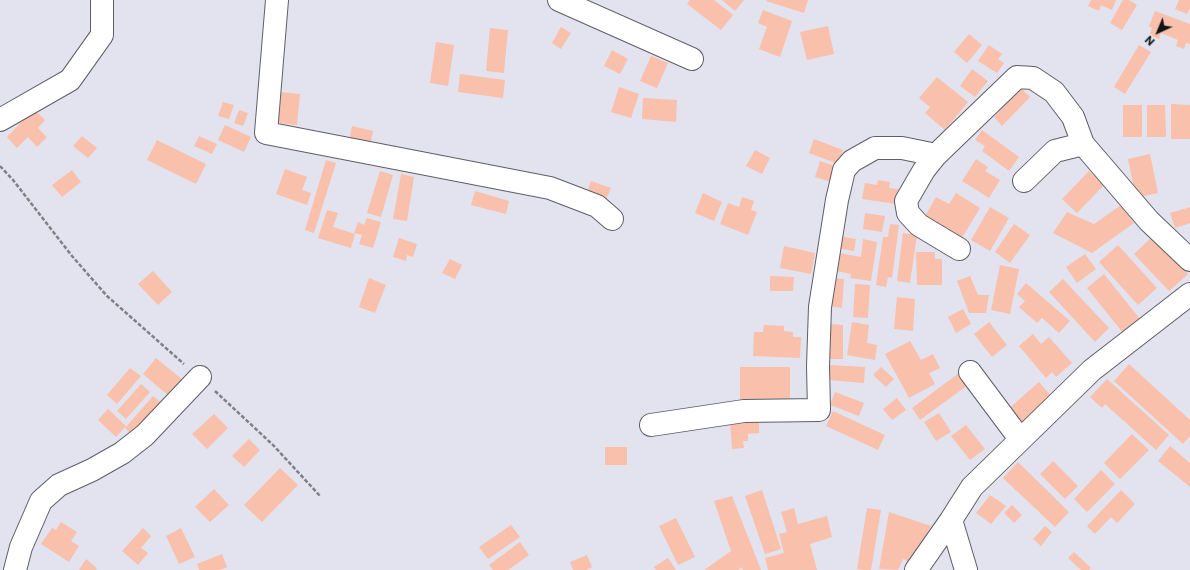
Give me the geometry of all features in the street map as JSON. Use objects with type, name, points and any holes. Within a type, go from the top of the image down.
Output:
[{"type":"street","points":[[0,120],[70,80],[102,35],[102,0]]},
{"type":"street","points":[[276,0],[266,133],[550,188],[596,206],[612,219]]},
{"type":"street","points":[[559,0],[692,59]]},
{"type":"street","points":[[959,250],[919,225],[908,213],[906,201],[924,170],[936,155],[1017,77],[1034,78],[1054,92],[1072,117],[1083,144],[1149,221],[1190,260]]},
{"type":"street","points":[[1024,181],[1055,151],[1083,144]]},
{"type":"street","points":[[651,425],[744,411],[819,410],[818,366],[820,307],[836,200],[844,170],[852,161],[874,148],[902,148],[936,155]]},
{"type":"street","points":[[916,570],[972,487],[1092,370],[1190,294]]},
{"type":"street","points":[[970,372],[1020,439]]},
{"type":"street","points":[[15,570],[21,547],[41,501],[59,485],[92,470],[122,453],[139,440],[200,377]]},
{"type":"street","points":[[951,520],[966,570]]},
{"type":"path","points":[[0,166],[13,180],[72,256],[107,296],[200,377],[273,445],[321,497]]},
{"type":"building","points":[[690,0],[714,0],[733,15],[721,30],[687,4]]},
{"type":"building","points":[[722,0],[744,0],[735,11]]},
{"type":"building","points":[[808,0],[804,13],[766,1]]},
{"type":"building","points":[[1091,0],[1116,0],[1112,10],[1101,5],[1099,11],[1088,6]]},
{"type":"building","points":[[1123,0],[1129,0],[1137,5],[1122,30],[1110,23]]},
{"type":"building","points":[[1179,0],[1190,0],[1190,8],[1187,14],[1175,9]]},
{"type":"building","points":[[763,10],[792,21],[780,57],[759,49],[767,27],[758,23]]},
{"type":"building","points":[[1155,11],[1190,24],[1190,44],[1186,43],[1184,49],[1176,46],[1178,40],[1161,33],[1159,39],[1149,35],[1152,28],[1149,26]]},
{"type":"building","points":[[828,26],[834,54],[807,60],[800,32]]},
{"type":"building","points":[[561,27],[571,33],[561,49],[552,43]]},
{"type":"building","points":[[490,28],[508,30],[504,73],[486,71]]},
{"type":"building","points":[[969,34],[982,45],[967,63],[954,52]]},
{"type":"building","points":[[436,42],[454,45],[448,86],[430,83]]},
{"type":"building","points":[[989,45],[1002,54],[998,59],[1004,63],[997,73],[978,61]]},
{"type":"building","points":[[1139,45],[1151,52],[1125,94],[1114,87]]},
{"type":"building","points":[[612,50],[628,59],[620,74],[604,66]]},
{"type":"building","points":[[651,56],[668,63],[657,88],[640,81]]},
{"type":"building","points":[[972,69],[988,81],[975,97],[960,86]]},
{"type":"building","points":[[460,74],[505,80],[503,98],[458,92]]},
{"type":"building","points":[[937,77],[968,102],[945,130],[925,113],[930,107],[919,98]]},
{"type":"building","points":[[619,87],[639,94],[631,118],[611,112]]},
{"type":"building","points":[[1021,88],[1030,97],[1002,126],[994,117]]},
{"type":"building","points":[[281,92],[300,94],[297,125],[278,123]]},
{"type":"building","points":[[643,98],[677,100],[676,122],[642,119]]},
{"type":"building","points":[[223,102],[234,105],[229,119],[218,116]]},
{"type":"building","points":[[1171,104],[1190,105],[1190,139],[1171,139]]},
{"type":"building","points":[[1123,105],[1142,105],[1142,137],[1123,137]]},
{"type":"building","points":[[1147,105],[1165,105],[1166,137],[1147,137]]},
{"type":"building","points":[[34,109],[45,120],[38,128],[47,137],[37,147],[28,137],[17,148],[7,137]]},
{"type":"building","points":[[239,110],[248,113],[243,126],[234,123]]},
{"type":"building","points":[[225,125],[251,137],[244,152],[218,140]]},
{"type":"building","points":[[352,126],[373,131],[370,146],[349,141]]},
{"type":"building","points":[[982,130],[1019,157],[1009,171],[982,151],[985,146],[975,140]]},
{"type":"building","points":[[82,136],[97,148],[88,158],[73,146]]},
{"type":"building","points":[[199,136],[217,144],[212,154],[194,146]]},
{"type":"building","points":[[814,139],[843,150],[838,164],[809,153]]},
{"type":"building","points":[[157,140],[206,164],[196,184],[147,160]]},
{"type":"building","points":[[755,150],[770,158],[762,174],[746,166]]},
{"type":"building","points":[[1150,154],[1158,193],[1136,198],[1128,159]]},
{"type":"building","points":[[976,159],[988,167],[985,171],[1000,180],[989,198],[962,181]]},
{"type":"building","points":[[326,160],[336,163],[314,233],[305,230]]},
{"type":"building","points":[[820,161],[835,166],[831,182],[815,177]]},
{"type":"building","points":[[285,169],[307,177],[302,190],[311,193],[307,205],[276,194]]},
{"type":"building","points":[[72,170],[81,182],[62,197],[52,185]]},
{"type":"building","points":[[380,171],[393,175],[381,217],[367,213]]},
{"type":"building","points":[[1089,171],[1104,185],[1077,213],[1062,199]]},
{"type":"building","points":[[401,174],[414,177],[407,221],[393,219]]},
{"type":"building","points":[[878,180],[890,182],[889,188],[898,189],[896,204],[862,199],[865,183],[877,185]]},
{"type":"building","points":[[591,181],[611,188],[606,200],[587,193]]},
{"type":"building","points":[[475,191],[509,201],[506,214],[471,205]]},
{"type":"building","points":[[703,193],[722,202],[714,221],[695,213]]},
{"type":"building","points":[[956,193],[980,208],[960,241],[924,218],[936,197],[949,204]]},
{"type":"building","points":[[742,197],[754,201],[751,210],[757,212],[748,235],[720,224],[728,203],[739,207]]},
{"type":"building","points":[[1121,205],[1134,223],[1092,253],[1053,233],[1067,212],[1094,224]]},
{"type":"building","points":[[990,207],[1009,218],[990,251],[971,240]]},
{"type":"building","points":[[1190,207],[1190,223],[1175,228],[1170,213]]},
{"type":"building","points":[[327,210],[338,213],[333,227],[355,234],[351,248],[318,238]]},
{"type":"building","points":[[865,213],[885,216],[882,232],[863,229]]},
{"type":"building","points":[[367,218],[381,222],[373,248],[359,244],[362,235],[354,233],[358,222],[364,225]]},
{"type":"building","points":[[890,224],[899,225],[892,278],[888,277],[886,287],[876,285],[883,237],[888,237]]},
{"type":"building","points":[[1014,224],[1030,235],[1010,263],[995,252]]},
{"type":"building","points":[[903,233],[917,235],[910,283],[897,281]]},
{"type":"building","points":[[838,236],[856,239],[854,251],[837,248]]},
{"type":"building","points":[[1153,236],[1188,274],[1169,291],[1134,254]]},
{"type":"building","points":[[399,238],[417,244],[413,257],[407,255],[406,261],[393,257]]},
{"type":"building","points":[[863,239],[877,242],[871,281],[850,278],[851,274],[836,271],[839,253],[861,257]]},
{"type":"building","points":[[1118,245],[1157,288],[1138,305],[1099,262]]},
{"type":"building","points":[[784,246],[815,253],[811,274],[780,268]]},
{"type":"building","points":[[916,252],[935,252],[935,259],[942,259],[942,285],[917,285]]},
{"type":"building","points":[[1085,254],[1096,269],[1077,283],[1066,267]]},
{"type":"building","points":[[450,259],[462,265],[455,279],[442,273]]},
{"type":"building","points":[[1000,265],[1019,269],[1010,314],[991,310]]},
{"type":"building","points":[[153,271],[172,292],[158,305],[138,284]]},
{"type":"building","points":[[1104,274],[1140,319],[1123,333],[1087,288]]},
{"type":"building","points":[[770,276],[794,277],[793,291],[770,291]]},
{"type":"building","points":[[970,276],[978,295],[989,295],[986,313],[969,313],[957,281]]},
{"type":"building","points":[[369,278],[386,285],[375,313],[359,307]]},
{"type":"building","points":[[832,278],[844,279],[842,308],[829,306]]},
{"type":"building","points":[[1063,279],[1109,328],[1095,342],[1049,292]]},
{"type":"building","points":[[1026,283],[1070,321],[1059,333],[1042,318],[1037,323],[1019,307],[1025,301],[1017,294]]},
{"type":"building","points":[[855,284],[870,285],[868,318],[853,317]]},
{"type":"building","points":[[897,297],[915,299],[913,331],[894,329]]},
{"type":"building","points":[[963,309],[971,324],[956,333],[948,317]]},
{"type":"building","points":[[852,322],[869,325],[867,343],[877,345],[875,360],[847,355]]},
{"type":"building","points":[[989,322],[1007,345],[992,357],[974,334]]},
{"type":"building","points":[[828,324],[843,325],[843,359],[828,359]]},
{"type":"building","points":[[764,325],[784,326],[784,331],[793,332],[793,337],[801,337],[800,358],[753,356],[754,332],[763,332]]},
{"type":"building","points":[[1033,334],[1041,344],[1049,337],[1072,363],[1056,377],[1052,372],[1046,378],[1019,346]]},
{"type":"building","points":[[910,341],[921,360],[933,354],[940,368],[929,373],[935,384],[909,398],[885,354]]},
{"type":"building","points":[[156,358],[184,381],[170,397],[143,374]]},
{"type":"building","points":[[1129,364],[1190,420],[1190,436],[1183,444],[1114,381]]},
{"type":"building","points":[[830,365],[865,367],[864,383],[829,380]]},
{"type":"building","points":[[740,367],[790,367],[790,402],[740,402]]},
{"type":"building","points":[[881,367],[894,379],[886,387],[873,375]]},
{"type":"building","points":[[130,368],[141,376],[117,404],[107,395]]},
{"type":"building","points":[[959,373],[968,385],[920,420],[912,408]]},
{"type":"building","points":[[1107,379],[1169,435],[1156,450],[1105,404],[1102,408],[1090,397]]},
{"type":"building","points":[[1039,382],[1052,397],[1020,425],[1007,410]]},
{"type":"building","points":[[141,384],[150,392],[126,419],[117,411]]},
{"type":"building","points":[[835,392],[864,403],[859,416],[830,405]]},
{"type":"building","points":[[153,396],[163,404],[134,437],[125,428]]},
{"type":"building","points":[[897,398],[906,410],[892,420],[883,409]]},
{"type":"building","points":[[108,409],[126,426],[116,437],[98,420]]},
{"type":"building","points":[[833,411],[885,435],[878,450],[826,426]]},
{"type":"building","points":[[939,413],[951,432],[936,441],[924,422]]},
{"type":"building","points":[[214,414],[228,428],[207,449],[192,434]]},
{"type":"building","points":[[759,419],[759,433],[748,434],[748,441],[743,441],[744,448],[732,449],[730,421]]},
{"type":"building","points":[[966,425],[985,449],[970,460],[951,436]]},
{"type":"building","points":[[1132,434],[1149,450],[1120,479],[1104,463]]},
{"type":"building","points":[[249,439],[260,450],[244,467],[232,456]]},
{"type":"building","points":[[1170,446],[1190,463],[1190,487],[1158,461]]},
{"type":"building","points":[[605,447],[627,447],[627,465],[605,465]]},
{"type":"building","points":[[1053,461],[1078,486],[1065,499],[1040,474]]},
{"type":"building","points":[[1018,462],[1069,512],[1055,527],[1003,478]]},
{"type":"building","points":[[280,468],[298,485],[262,522],[244,505]]},
{"type":"building","points":[[1101,470],[1115,484],[1087,512],[1074,499]]},
{"type":"building","points":[[214,489],[229,505],[210,522],[195,507]]},
{"type":"building","points":[[762,490],[781,549],[765,554],[745,496]]},
{"type":"building","points":[[1121,490],[1135,504],[1117,523],[1111,517],[1095,534],[1087,526]]},
{"type":"building","points":[[990,495],[1006,506],[991,524],[976,513]]},
{"type":"building","points":[[732,496],[761,570],[743,570],[742,567],[738,570],[704,570],[731,551],[714,501]]},
{"type":"building","points":[[1012,505],[1022,515],[1014,523],[1004,513]]},
{"type":"building","points":[[794,508],[798,524],[827,516],[832,537],[810,544],[817,570],[768,570],[765,558],[784,553],[779,534],[787,532],[781,512]]},
{"type":"building","points":[[867,508],[881,510],[871,570],[863,570],[857,569]]},
{"type":"building","points":[[889,512],[931,526],[910,563],[903,559],[898,570],[879,569]]},
{"type":"building","points":[[676,518],[695,557],[678,565],[659,526]]},
{"type":"building","points":[[61,522],[77,532],[71,541],[79,546],[69,562],[41,544],[52,528],[56,530]]},
{"type":"building","points":[[511,525],[520,537],[488,559],[479,547]]},
{"type":"building","points":[[1045,526],[1052,532],[1041,546],[1033,539]]},
{"type":"building","points":[[143,528],[151,536],[141,548],[148,553],[138,565],[122,551]]},
{"type":"building","points":[[181,528],[195,557],[179,564],[166,536]]},
{"type":"building","points":[[520,542],[529,555],[508,570],[493,570],[489,565]]},
{"type":"building","points":[[1074,552],[1091,568],[1089,570],[1081,570],[1068,558]]},
{"type":"building","points":[[222,554],[227,567],[219,570],[199,570],[197,564]]},
{"type":"building","points":[[587,555],[592,567],[586,570],[573,570],[570,562]]},
{"type":"building","points":[[668,558],[676,570],[656,570],[654,567]]},
{"type":"building","points":[[86,559],[97,568],[96,570],[79,570]]}]
